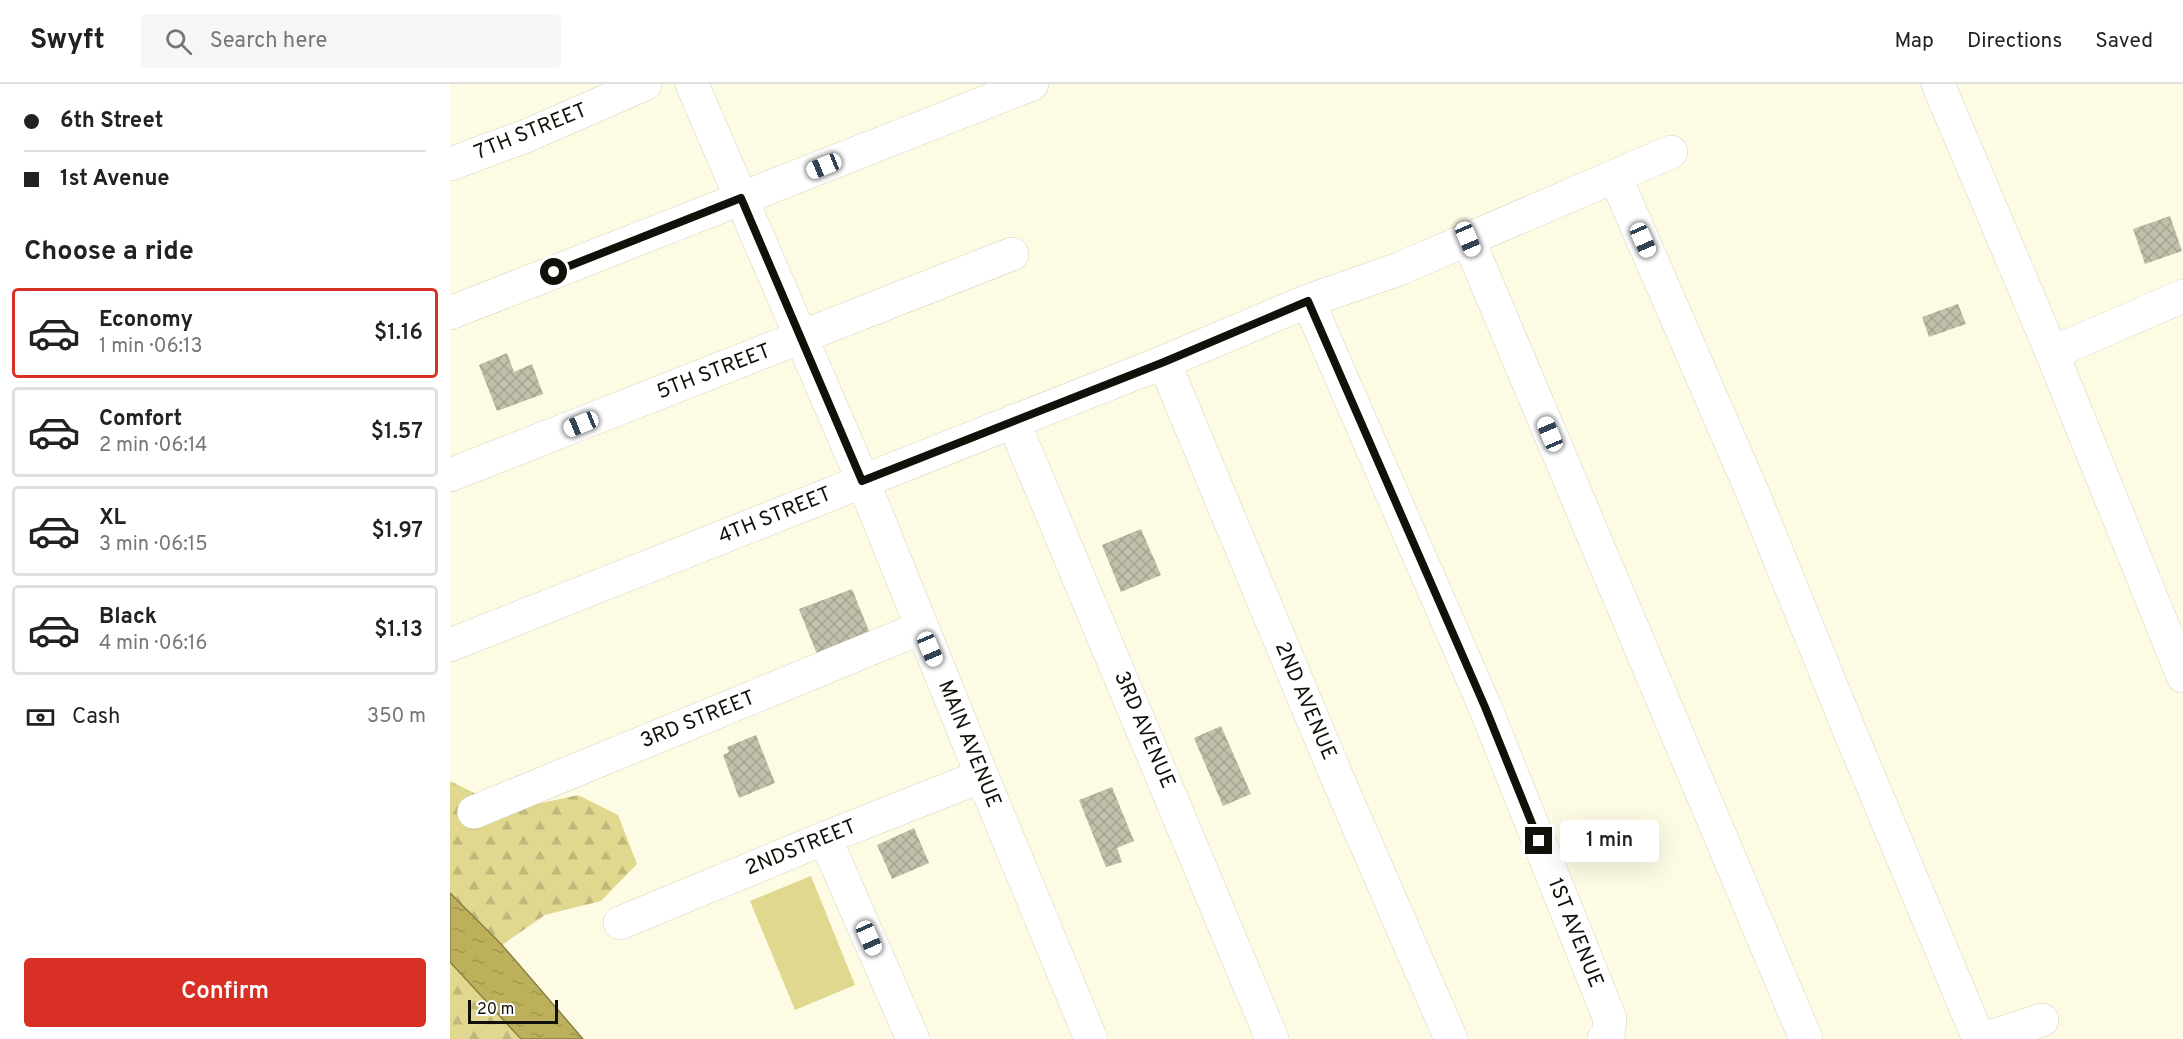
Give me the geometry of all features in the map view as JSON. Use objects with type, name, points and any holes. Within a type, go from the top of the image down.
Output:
[{"type":"street","name":"7TH STREET","points":[[450,164],[526,136],[645,84]]},
{"type":"street","name":"MAIN AVENUE","points":[[692,84],[862,481],[1091,1039]]},
{"type":"street","points":[[450,313],[1032,84]]},
{"type":"street","points":[[1938,84],[2052,353],[2183,676]]},
{"type":"street","name":"4TH STREET","points":[[450,645],[1164,362],[1308,301],[1399,269],[1671,152]]},
{"type":"street","points":[[1615,176],[1754,496],[1850,732],[1981,1039],[2042,1020]]},
{"type":"street","points":[[1468,239],[1806,1039]]},
{"type":"street","name":"5TH STREET","points":[[450,475],[1012,254]]},
{"type":"street","points":[[2052,353],[2183,296]]},
{"type":"street","name":"1ST AVENUE","points":[[1308,301],[1485,707],[1610,1019],[1606,1037]]},
{"type":"street","name":"2ND AVENUE","points":[[1164,362],[1336,776],[1451,1039]]},
{"type":"street","name":"3RD AVENUE","points":[[1013,421],[1272,1039]]},
{"type":"street","name":"3RD STREET","points":[[474,812],[921,628]]},
{"type":"street","name":"2NDSTREET","points":[[620,923],[982,776]]},
{"type":"street","points":[[825,838],[913,1039]]},
{"type":"green space","points":[[450,781],[509,810],[578,795],[618,815],[637,864],[601,901],[545,915],[502,945],[450,893]]},
{"type":"green space","points":[[811,876],[855,985],[795,1010],[750,901]]},
{"type":"green space","points":[[450,962],[519,1037],[519,1039],[450,1039]]},
{"type":"water","points":[[450,893],[502,945],[583,1039],[521,1039],[450,962]]},
{"type":"building","points":[[2170,216],[2182,251],[2145,264],[2133,229]]},
{"type":"building","points":[[1958,304],[1966,324],[1929,337],[1922,317]]},
{"type":"building","points":[[507,353],[514,372],[532,364],[543,394],[497,411],[479,365]]},
{"type":"building","points":[[1141,529],[1161,575],[1121,592],[1102,545]]},
{"type":"building","points":[[852,589],[871,636],[818,657],[799,609]]},
{"type":"building","points":[[1221,726],[1251,794],[1223,806],[1194,738]]},
{"type":"building","points":[[756,735],[775,783],[739,798],[723,755],[729,752],[727,747]]},
{"type":"building","points":[[1112,787],[1134,841],[1117,848],[1122,862],[1106,867],[1079,800]]},
{"type":"building","points":[[914,828],[929,863],[892,879],[877,845]]},
{"type":"route","points":[[554,272],[741,198],[862,481],[1164,362],[1308,301],[1485,707],[1539,841]]}]
